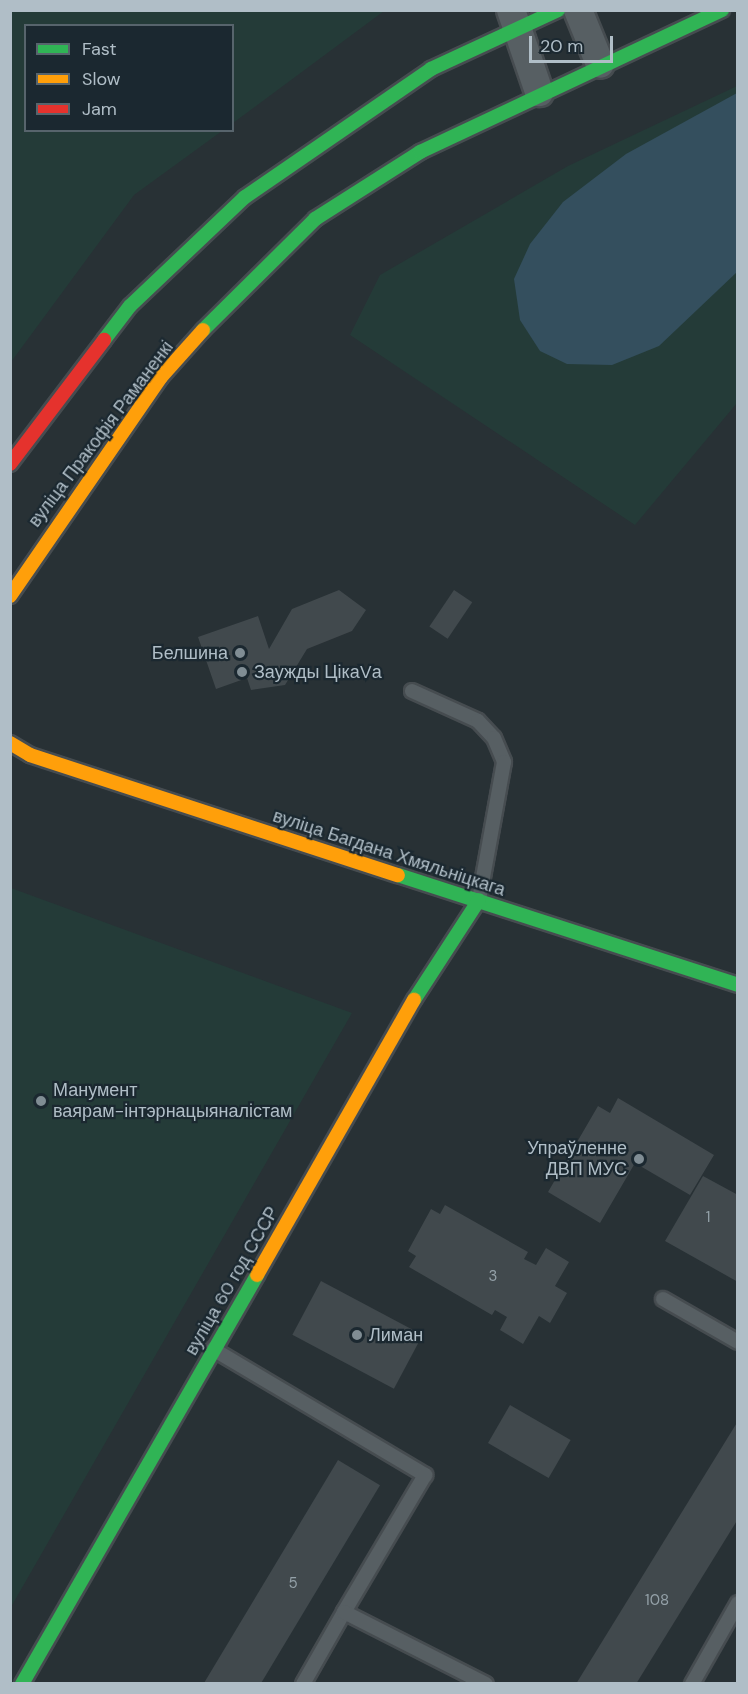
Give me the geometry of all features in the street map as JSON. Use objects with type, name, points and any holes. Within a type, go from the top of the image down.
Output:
[{"type":"street","points":[[10,464],[130,306],[245,197],[431,69],[514,20],[558,10]]},
{"type":"street","points":[[578,10],[600,64]]},
{"type":"street","name":"вуліца Пракофія Раманенкі","points":[[10,596],[161,377],[234,294],[315,219],[420,152],[539,92],[722,10]]},
{"type":"street","points":[[514,20],[539,92]]},
{"type":"street","name":"вуліца Багдана Хмяльніцкага","points":[[10,743],[30,755],[738,985]]},
{"type":"street","name":"вуліца Багдана Хмяльніцкага","points":[[10,755],[30,755]]},
{"type":"street","name":"вуліца 60 год СССР","points":[[22,1683],[414,1001],[478,900]]},
{"type":"lane","points":[[412,691],[478,721],[494,738],[504,762],[478,900]]},
{"type":"lane","points":[[663,1299],[738,1342]]},
{"type":"lane","points":[[213,1349],[424,1475],[303,1683]]},
{"type":"lane","points":[[692,1683],[736,1610]]},
{"type":"lane","points":[[344,1612],[486,1683]]},
{"type":"green space","points":[[11,10],[384,10],[234,122],[234,24],[24,24],[24,132],[221,132],[134,195],[11,362]]},
{"type":"green space","points":[[737,86],[737,403],[635,525],[350,335],[380,275],[568,166]]},
{"type":"green space","points":[[10,888],[352,1013],[11,1607]]},
{"type":"water","points":[[737,93],[737,272],[659,346],[612,365],[567,364],[540,351],[520,320],[514,279],[530,244],[563,202],[626,154]]},
{"type":"building","points":[[339,590],[366,610],[352,631],[307,649],[285,685],[251,690],[247,678],[216,689],[198,637],[258,616],[269,649],[292,609]]},
{"type":"building","points":[[454,590],[472,602],[448,639],[429,626]]},
{"type":"building","name":"Упраўленне ДВП МУС","points":[[618,1098],[714,1155],[690,1195],[635,1163],[600,1223],[548,1192],[598,1106],[610,1113]]},
{"type":"building","points":[[703,1176],[738,1195],[738,1282],[665,1241]]},
{"type":"building","points":[[445,1205],[528,1252],[524,1259],[536,1265],[546,1248],[569,1262],[555,1286],[567,1293],[550,1323],[539,1316],[523,1344],[500,1330],[507,1317],[495,1310],[492,1315],[409,1267],[416,1256],[408,1251],[431,1209],[440,1214]]},
{"type":"building","name":"Лиман","points":[[321,1281],[423,1335],[394,1389],[292,1335]]},
{"type":"building","points":[[510,1405],[571,1440],[549,1478],[488,1443]]},
{"type":"building","points":[[738,1421],[738,1519],[636,1684],[576,1684]]},
{"type":"building","points":[[338,1460],[380,1485],[261,1684],[208,1684],[205,1682]]},
{"type":"traffic: fast","points":[[104,340],[130,306],[245,197],[431,69],[558,10]]},
{"type":"traffic: fast","points":[[203,330],[315,219],[420,152],[722,10]]},
{"type":"traffic: fast","points":[[398,875],[738,985]]},
{"type":"traffic: fast","points":[[414,1000],[479,900]]},
{"type":"traffic: fast","points":[[22,1684],[257,1275]]},
{"type":"traffic: slow","points":[[10,596],[161,377],[203,330]]},
{"type":"traffic: slow","points":[[10,743],[30,755],[398,875]]},
{"type":"traffic: slow","points":[[257,1275],[414,1000]]},
{"type":"traffic: jam","points":[[10,464],[104,340]]},
{"type":"place","name":"Белшина","points":[[240,653]]},
{"type":"place","name":"Заужды ЦікаVа","points":[[242,672]]},
{"type":"place","name":"Манумент ваярам-інтэрнацыяналістам","points":[[41,1101]]},
{"type":"place","name":"Упраўленне ДВП МУС","points":[[639,1159]]},
{"type":"place","name":"Лиман","points":[[357,1335]]}]
